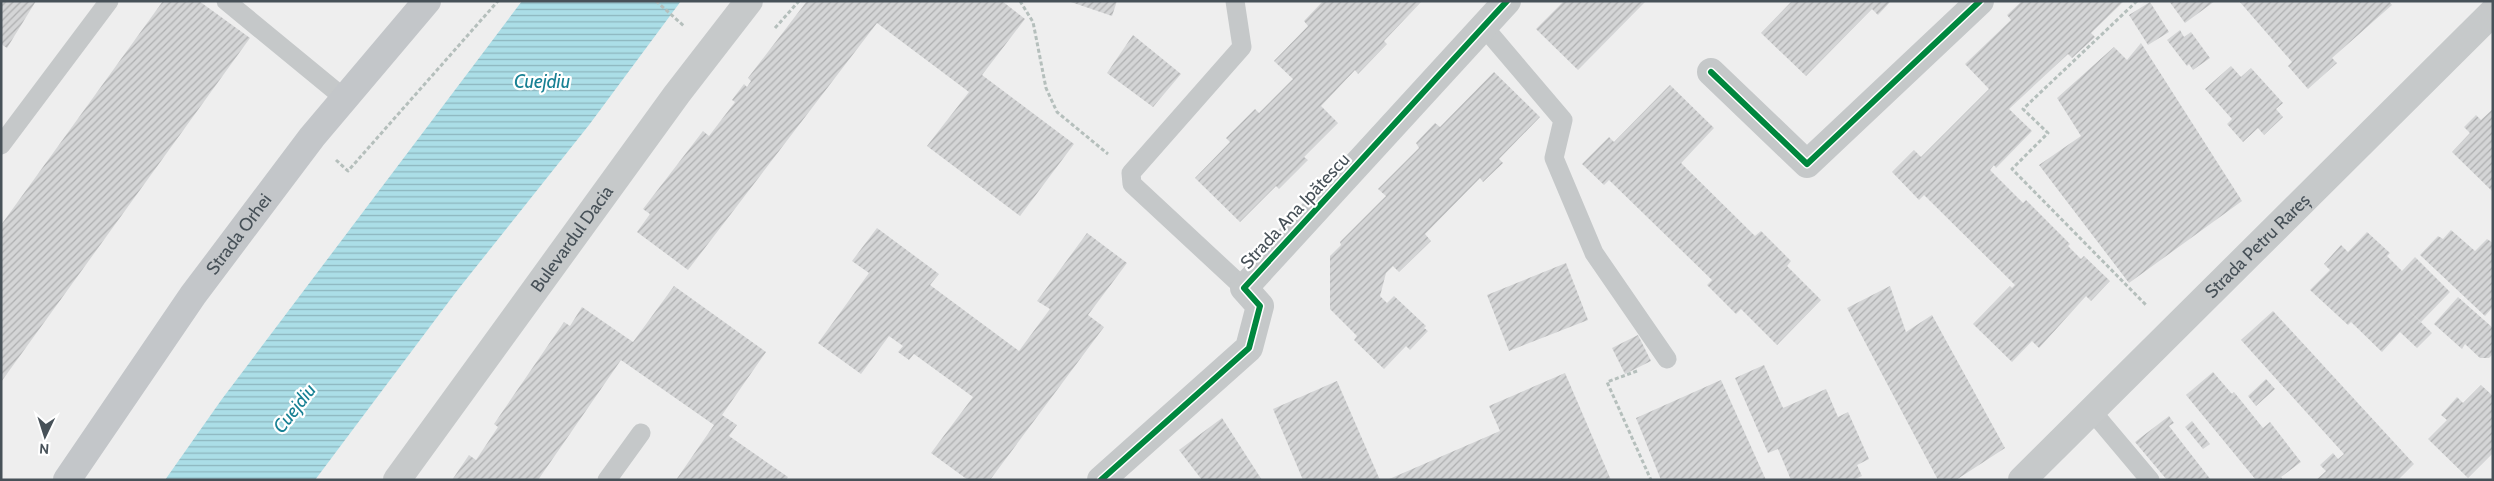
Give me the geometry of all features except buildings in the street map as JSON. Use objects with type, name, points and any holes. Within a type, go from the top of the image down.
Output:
[{"type":"main road","name":"Strada Orhei","points":[[67,480],[193,295],[312,138],[427,1]]},
{"type":"main road","name":"Bulevardul Dacia","points":[[397,480],[677,94],[749,1]]},
{"type":"main road","name":"Strada Petru Rareș","points":[[2022,480],[2493,12]]},
{"type":"street","name":"Strada Ana Ipătescu","points":[[1101,480],[1250,348],[1260,306],[1244,288],[1506,1]]},
{"type":"street","points":[[1711,72],[1807,164],[1963,7]]},
{"type":"lane","points":[[1,145],[109,1]]},
{"type":"lane","points":[[226,1],[344,98]]},
{"type":"lane","points":[[1235,1],[1242,47],[1131,172],[1132,184],[1244,288]]},
{"type":"lane","points":[[1484,27],[1563,120],[1554,158],[1590,245],[1667,359]]},
{"type":"lane","points":[[2091,410],[2150,480]]},
{"type":"lane","points":[[607,480],[641,433]]},
{"type":"path","points":[[312,138],[348,171],[498,1]]},
{"type":"path","points":[[656,1],[682,25]]},
{"type":"path","points":[[1020,1],[1034,22],[1046,88],[1057,112],[1131,172]]},
{"type":"path","points":[[2137,1],[2023,109],[2048,133],[2012,169],[2146,305]]},
{"type":"path","points":[[1651,480],[1607,382],[1667,359]]},
{"type":"water","name":"Cuejdiu","points":[[522,1],[681,1],[589,125],[456,292],[315,480],[165,480],[222,399]]},
{"type":"cycle path","points":[[1101,480],[1249,348],[1260,306],[1244,288],[1507,1]]},
{"type":"cycle path","points":[[1711,72],[1807,164],[1980,1]]}]
